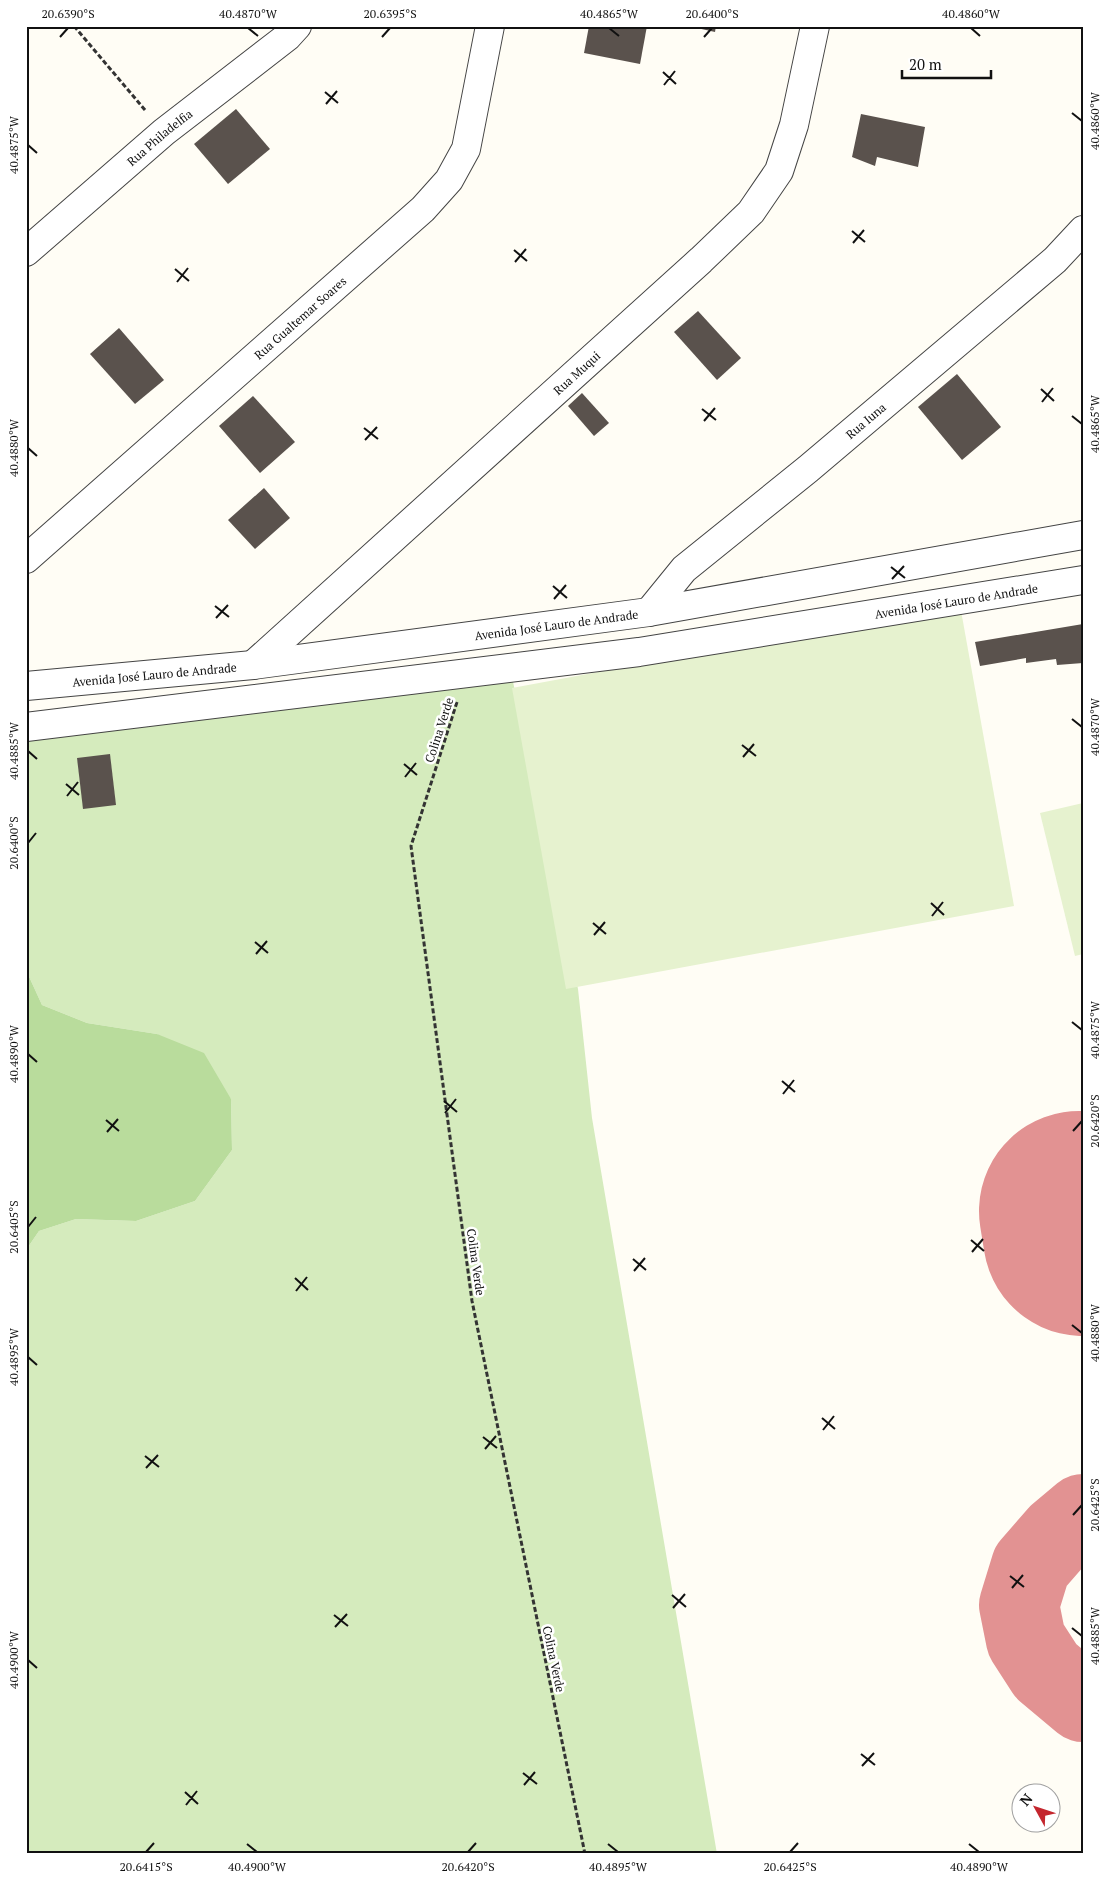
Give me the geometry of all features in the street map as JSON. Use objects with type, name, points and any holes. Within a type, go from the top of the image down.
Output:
[{"type":"street","name":"Rua Philadelfia","points":[[26,252],[164,132],[287,38],[297,26]]},
{"type":"street","name":"Rua Gualtemar Soares","points":[[26,559],[423,209],[449,180],[466,150],[490,26]]},
{"type":"street","name":"Rua Muqui","points":[[253,665],[701,260],[751,212],[779,170],[794,125],[815,26]]},
{"type":"street","name":"Rua Iuna","points":[[649,612],[684,569],[808,469],[1047,267],[1083,230]]},
{"type":"street","name":"Avenida José Lauro de Andrade","points":[[26,686],[253,665],[649,612],[1083,535]]},
{"type":"street","name":"Avenida José Lauro de Andrade","points":[[26,727],[639,652],[1083,580]]},
{"type":"path","points":[[74,26],[164,132]]},
{"type":"path","name":"Colina Verde","points":[[466,673],[411,846],[472,1301],[585,1854]]},
{"type":"green space","points":[[960,605],[1014,906],[566,989],[512,688]]},
{"type":"green space","points":[[512,677],[578,989],[592,1118],[717,1854],[26,1854],[26,1250],[39,1231],[76,1219],[136,1221],[195,1201],[232,1150],[231,1099],[157,1034],[87,1023],[42,1005],[26,970],[26,733]]},
{"type":"green space","points":[[1083,803],[1083,954],[1075,956],[1040,813]]},
{"type":"green space","points":[[26,970],[42,1005],[87,1023],[157,1034],[204,1053],[231,1099],[232,1150],[195,1201],[136,1221],[76,1219],[39,1231],[26,1250]]},
{"type":"building","points":[[589,26],[647,26],[640,64],[584,53]]},
{"type":"building","points":[[688,26],[716,26],[715,32]]},
{"type":"building","points":[[236,109],[270,149],[228,184],[194,144]]},
{"type":"building","points":[[861,114],[925,127],[918,167],[877,157],[875,166],[852,157]]},
{"type":"building","points":[[698,311],[741,358],[717,380],[674,332]]},
{"type":"building","points":[[119,328],[164,380],[135,404],[90,354]]},
{"type":"building","points":[[957,374],[1001,427],[962,460],[918,407]]},
{"type":"building","points":[[582,393],[609,423],[594,436],[568,406]]},
{"type":"building","points":[[253,396],[295,442],[260,473],[219,426]]},
{"type":"building","points":[[264,488],[290,518],[255,549],[228,520]]},
{"type":"building","points":[[1083,624],[1083,663],[1057,665],[1056,659],[1026,663],[1026,658],[980,666],[975,642]]},
{"type":"building","points":[[110,754],[116,805],[83,809],[77,758]]},
{"type":"taxiway","points":[[1083,1514],[1058,1535],[1031,1566],[1019,1605],[1026,1640],[1046,1671],[1083,1702]]},
{"type":"runway","points":[[1079,1211],[1083,1236]]}]
